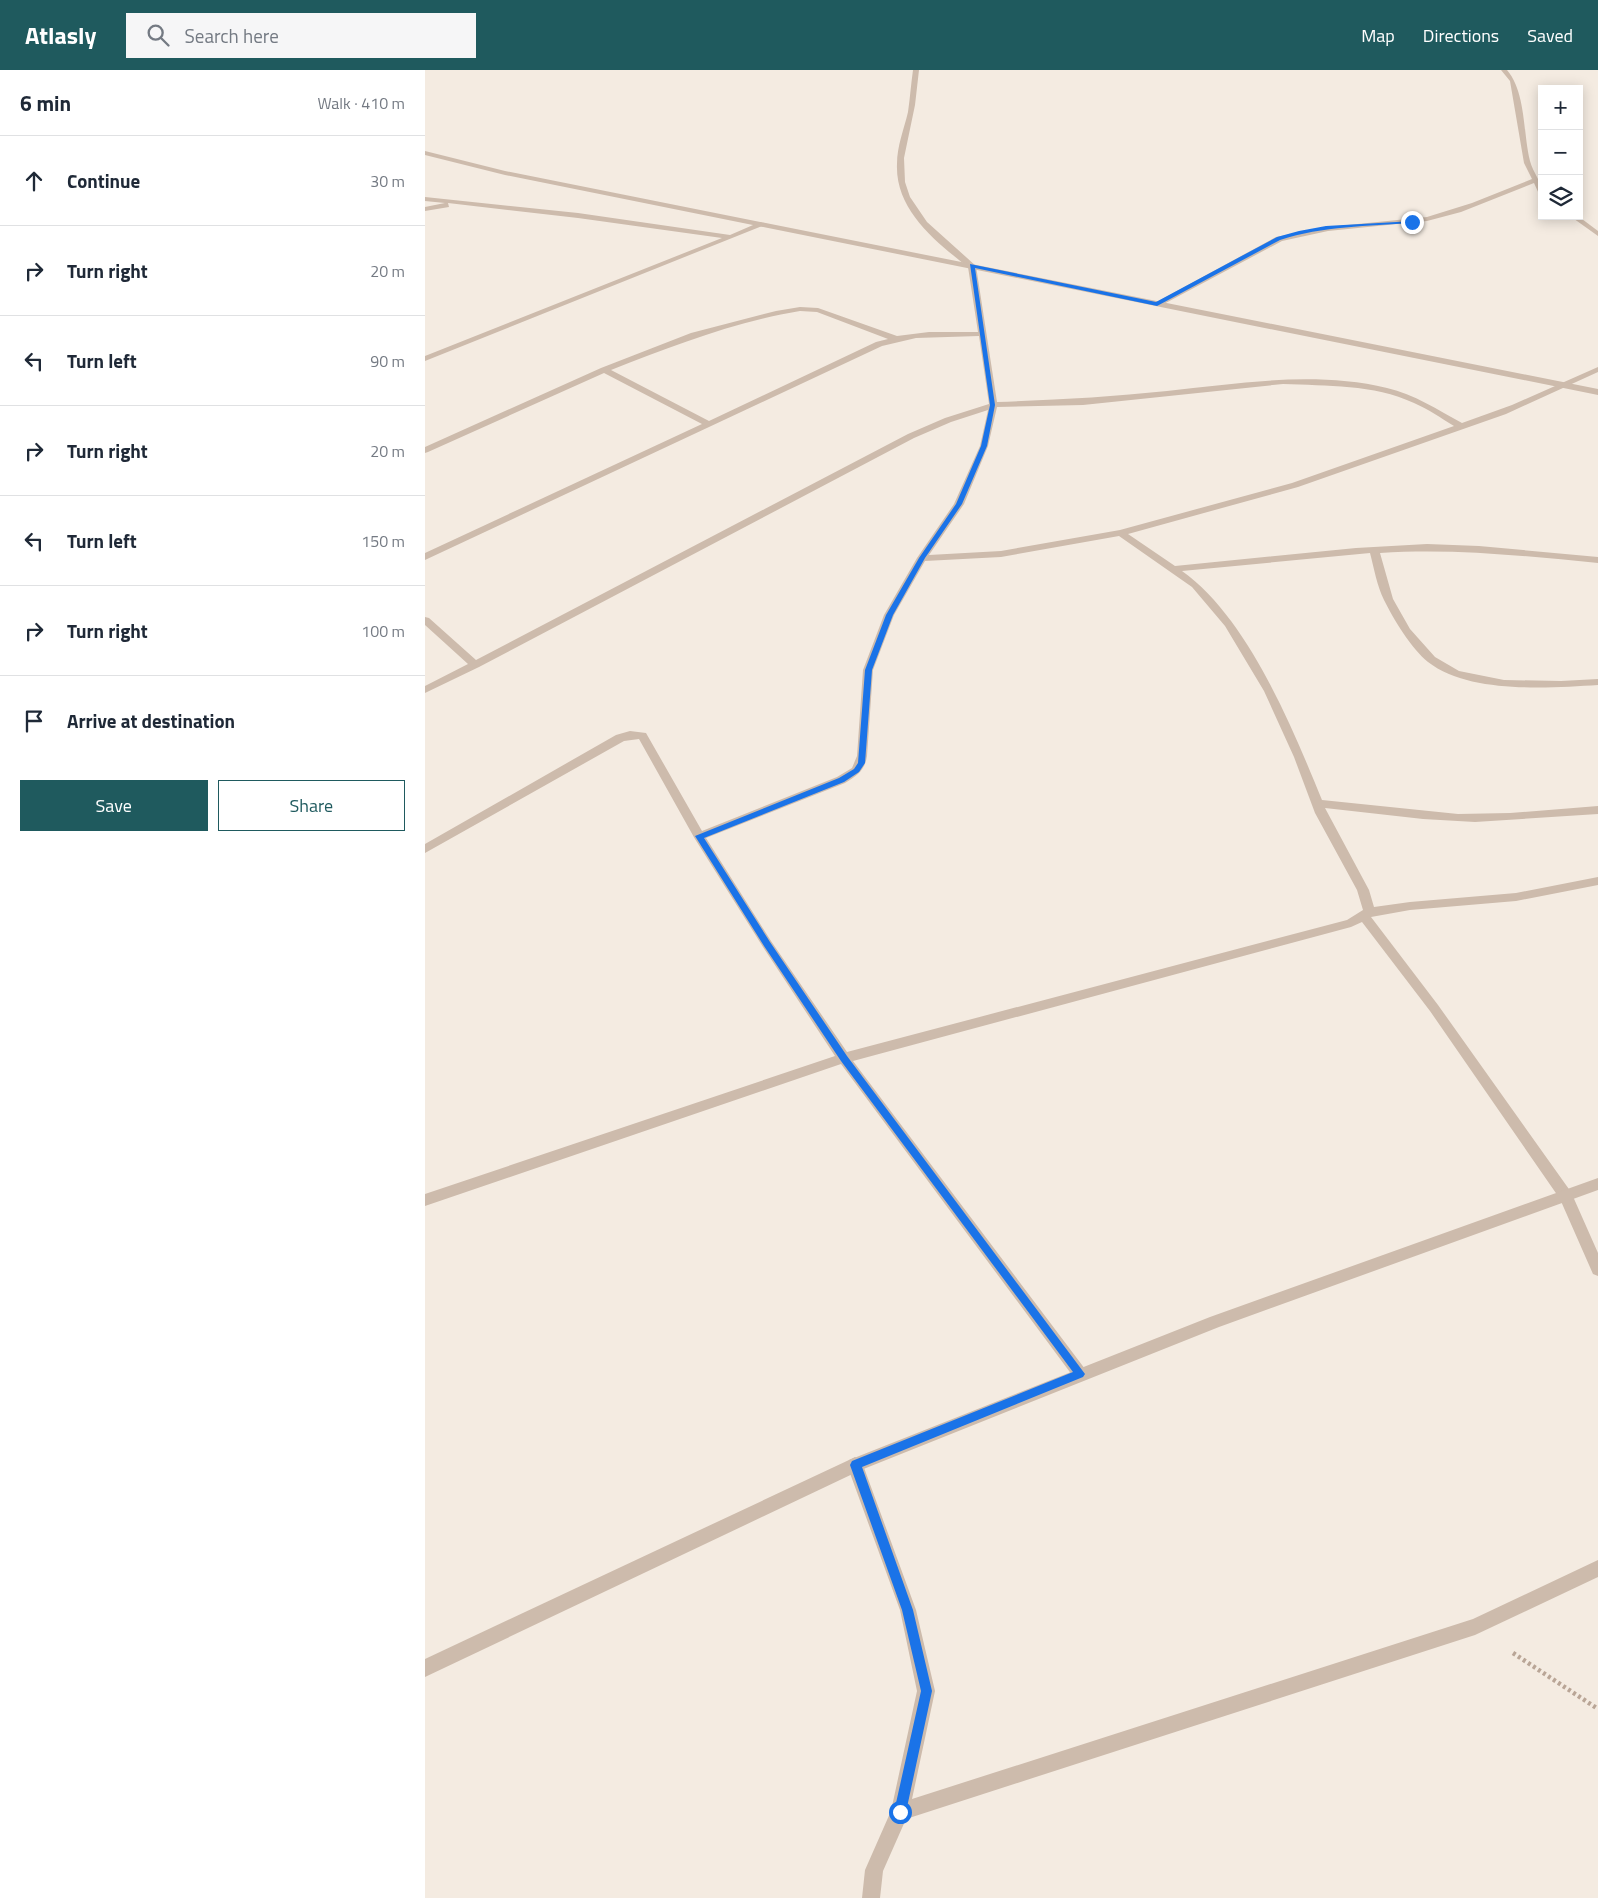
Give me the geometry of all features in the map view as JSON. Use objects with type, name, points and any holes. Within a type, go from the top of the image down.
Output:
[{"type":"street","points":[[699,836],[830,785],[856,771],[863,756],[868,670],[889,615],[922,558],[959,504],[984,446],[993,405],[972,266],[936,238],[917,215],[904,189],[900,166],[905,131],[912,105],[916,70]]},
{"type":"street","points":[[1505,70],[1513,81],[1527,163],[1538,185]]},
{"type":"street","points":[[425,154],[505,173],[1598,392]]},
{"type":"street","points":[[1157,304],[1279,238],[1299,232],[1326,228],[1412,222],[1433,218],[1535,180]]},
{"type":"street","points":[[425,198],[603,217],[731,237]]},
{"type":"street","points":[[425,209],[463,202]]},
{"type":"street","points":[[1579,220],[1598,234]]},
{"type":"street","points":[[425,359],[763,224]]},
{"type":"street","points":[[425,450],[604,370],[725,325],[800,309],[818,310],[894,338]]},
{"type":"street","points":[[425,556],[894,338],[981,334]]},
{"type":"street","points":[[922,558],[1001,554],[1121,533],[1295,485],[1462,427],[1536,398],[1562,384],[1598,369]]},
{"type":"street","points":[[604,370],[709,424]]},
{"type":"street","points":[[425,690],[911,436],[948,420],[993,405],[1092,402],[1255,383],[1292,381],[1347,384],[1386,390],[1417,401],[1462,427]]},
{"type":"street","points":[[1121,533],[1175,569],[1195,585],[1229,625],[1269,691],[1296,749],[1318,804],[1363,890],[1368,914],[1565,1196],[1598,1270]]},
{"type":"street","points":[[1175,569],[1374,550],[1427,547],[1479,549],[1598,560]]},
{"type":"street","points":[[1374,550],[1387,599],[1406,630],[1431,658],[1456,674],[1504,683],[1561,684],[1598,682]]},
{"type":"street","points":[[425,620],[475,665]]},
{"type":"street","points":[[425,849],[620,738],[637,734],[642,736],[699,836],[767,944],[844,1058],[1080,1374]]},
{"type":"street","points":[[1318,804],[1459,818],[1514,817],[1598,810]]},
{"type":"street","points":[[425,1200],[844,1058],[1341,925],[1368,914],[1411,906],[1516,896],[1598,880]]},
{"type":"street","points":[[425,1668],[855,1465],[1080,1374],[1215,1322],[1598,1184]]},
{"type":"street","points":[[855,1465],[908,1610],[926,1691],[900,1812],[874,1870],[871,1898]]},
{"type":"street","points":[[900,1812],[1475,1627],[1598,1568]]},
{"type":"path","points":[[1475,1627],[1598,1709]]},
{"type":"route","points":[[900,1812],[926,1691],[908,1610],[855,1465],[1080,1374],[844,1058],[767,944],[699,836],[830,785],[856,771],[861,763],[868,670],[889,615],[922,558],[959,504],[984,446],[993,405],[972,266],[1157,304],[1279,238],[1299,232],[1326,228],[1412,222]]}]
